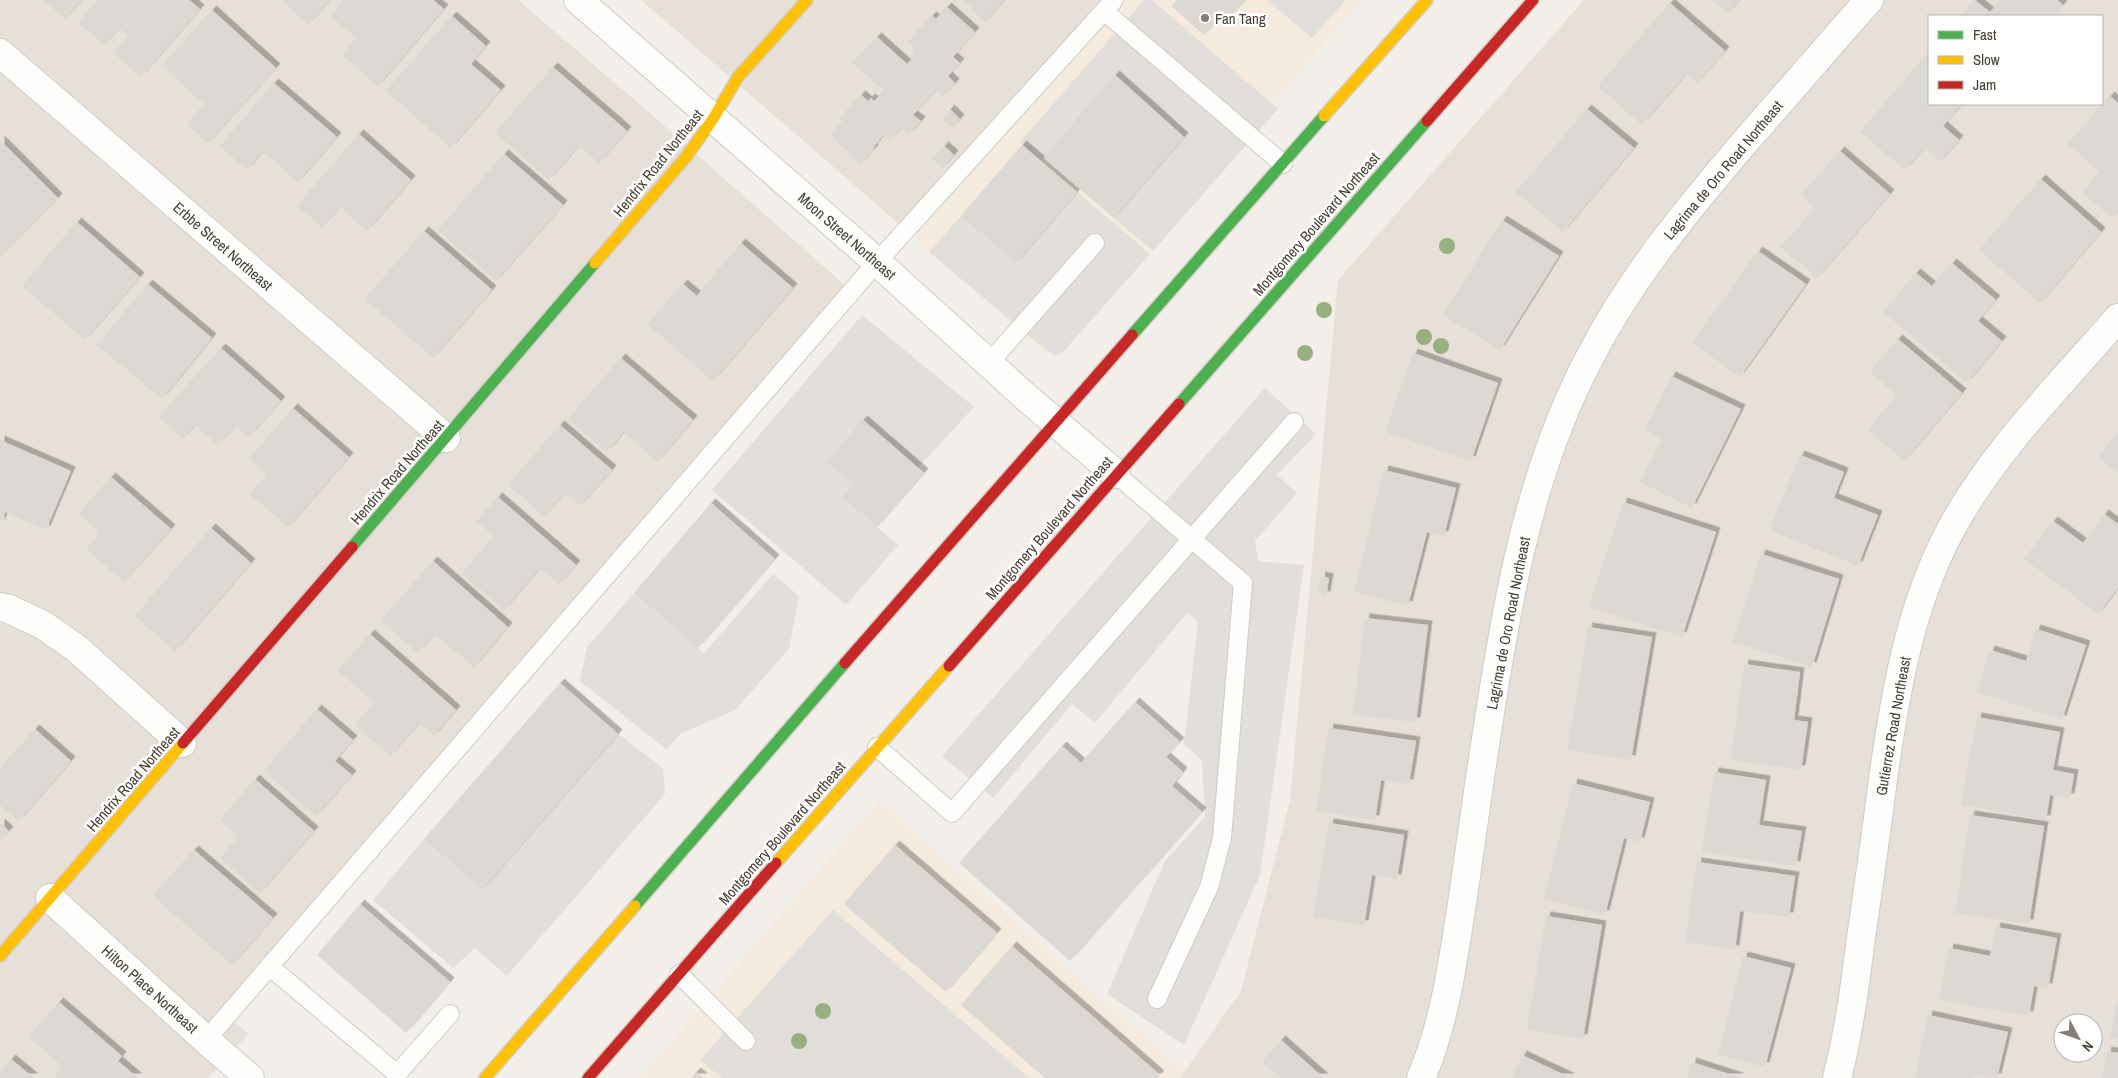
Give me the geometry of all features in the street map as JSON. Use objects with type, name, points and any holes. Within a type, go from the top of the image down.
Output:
[{"type":"main road","name":"Hendrix Road Northeast","points":[[0,956],[686,158],[713,119],[738,77],[807,0]]},
{"type":"main road","points":[[485,1078],[1055,422],[1427,0]]},
{"type":"main road","name":"Montgomery Boulevard Northeast","points":[[588,1078],[1533,0]]},
{"type":"street","name":"Moon Street Northeast","points":[[578,0],[1116,474]]},
{"type":"street","name":"Lagrima de Oro Road Northeast","points":[[1421,1078],[1434,1047],[1449,985],[1500,650],[1514,572],[1533,499],[1555,434],[1591,355],[1631,288],[1686,211],[1869,0]]},
{"type":"street","name":"Erbbe Street Northeast","points":[[0,53],[446,438]]},
{"type":"street","name":"Gutierrez Road Northeast","points":[[1837,1078],[1855,984],[1894,707],[1907,647],[1924,591],[1950,531],[1983,478],[2021,430],[2118,318]]},
{"type":"street","points":[[0,608],[7,608],[43,625],[76,648],[182,743]]},
{"type":"street","name":"Hilton Place Northeast","points":[[50,898],[250,1078]]},
{"type":"lane","points":[[206,1040],[877,262],[1109,6],[1283,164]]},
{"type":"lane","points":[[989,363],[1095,243]]},
{"type":"lane","points":[[877,747],[952,813],[1294,422]]},
{"type":"lane","points":[[1116,474],[1243,583],[1222,838],[1209,887],[1156,999]]},
{"type":"lane","points":[[269,966],[397,1074],[450,1014]]},
{"type":"lane","points":[[679,974],[746,1041]]},
{"type":"shaded area","points":[[0,0],[518,0],[847,287],[220,1009],[248,1034],[208,1078],[0,1078]]},
{"type":"shaded area","points":[[641,0],[1102,0],[905,229]]},
{"type":"shaded area","points":[[1102,0],[1363,0],[1047,356],[905,229]]},
{"type":"shaded area","points":[[1144,0],[1152,0],[1278,109],[1153,251],[1114,218],[1184,137],[1044,158],[1041,161],[1020,142]]},
{"type":"shaded area","points":[[1267,0],[1346,0],[1312,38]]},
{"type":"shaded area","points":[[1584,0],[2118,0],[2118,1078],[1180,1078],[1241,991],[1290,800],[1338,280]]},
{"type":"shaded area","points":[[1077,192],[1150,254],[1062,353],[1055,356],[929,252],[961,216],[1016,263]]},
{"type":"shaded area","points":[[862,315],[974,407],[918,468],[864,420],[828,461],[853,484],[842,497],[898,545],[846,605],[712,490]]},
{"type":"shaded area","points":[[1265,388],[1316,434],[1277,475],[1297,493],[1255,541],[1258,561],[1304,565],[1260,875],[1184,1045],[1107,994],[1165,861],[1205,817],[1202,760],[1184,744],[1198,622],[1187,613],[1095,723],[1072,704],[993,798],[942,756]]},
{"type":"shaded area","points":[[773,574],[799,596],[789,649],[735,710],[680,734],[667,750],[580,681],[587,647],[634,593],[704,653]]},
{"type":"shaded area","points":[[618,734],[663,768],[665,794],[507,976],[475,948],[453,968],[373,900],[424,839],[482,890]]},
{"type":"shaded area","points":[[879,801],[1185,1073],[1180,1078],[640,1078]]},
{"type":"shaded area","points":[[833,910],[1029,1078],[722,1078],[700,1060]]},
{"type":"building","points":[[43,0],[82,0],[65,19]]},
{"type":"building","points":[[98,0],[189,0],[200,9],[141,77],[113,53],[128,36],[119,28],[104,45],[78,23]]},
{"type":"building","points":[[281,0],[330,0],[308,25]]},
{"type":"building","points":[[344,0],[433,0],[444,9],[378,86],[342,55],[356,38],[330,16]]},
{"type":"building","points":[[964,0],[1004,0],[985,22],[970,9],[972,7]]},
{"type":"building","name":"Fan Tang","points":[[1177,0],[1246,0],[1220,26],[1215,22],[1204,35],[1171,6]]},
{"type":"building","points":[[1712,0],[1739,0],[1728,13]]},
{"type":"building","points":[[1975,0],[1990,12],[2001,0],[2057,0],[2063,5],[2054,15],[1962,15]]},
{"type":"building","points":[[1670,3],[1725,51],[1697,83],[1686,74],[1642,125],[1598,86]]},
{"type":"building","points":[[947,7],[975,32],[953,57],[960,63],[948,76],[955,83],[943,96],[936,90],[913,115],[921,121],[909,135],[901,129],[890,141],[883,135],[860,165],[831,135],[843,121],[840,118],[861,95],[868,101],[871,98],[874,101],[884,91],[853,63],[877,37],[907,64],[917,54],[912,50],[915,48],[908,42],[932,16],[936,19]]},
{"type":"building","points":[[212,10],[276,68],[208,143],[187,124],[204,104],[162,66]]},
{"type":"building","points":[[452,16],[486,46],[471,64],[501,90],[451,148],[386,91]]},
{"type":"building","points":[[1928,53],[1928,105],[1961,105],[1943,126],[1959,140],[1940,162],[1924,148],[1905,170],[1860,132]]},
{"type":"building","points":[[553,67],[627,131],[599,163],[579,146],[549,180],[495,133]]},
{"type":"building","points":[[1115,75],[1184,137],[1114,218],[1044,158]]},
{"type":"building","points":[[274,83],[337,137],[298,182],[263,151],[247,170],[220,146]]},
{"type":"building","points":[[2110,96],[2118,103],[2118,211],[2112,218],[2082,192],[2099,172],[2068,144]]},
{"type":"building","points":[[950,109],[960,119],[952,128],[942,119]]},
{"type":"building","points":[[1587,109],[1634,148],[1563,232],[1516,192]]},
{"type":"building","points":[[359,134],[411,180],[367,231],[340,207],[322,227],[297,206]]},
{"type":"building","points":[[0,140],[58,198],[0,257]]},
{"type":"building","points":[[1022,145],[1077,192],[1016,263],[961,216]]},
{"type":"building","points":[[944,146],[954,155],[943,168],[933,159]]},
{"type":"building","points":[[1840,151],[1890,194],[1817,278],[1781,247],[1815,208],[1801,195]]},
{"type":"building","points":[[504,154],[563,205],[496,281],[438,230]]},
{"type":"building","points":[[2041,179],[2101,232],[2040,303],[1979,250]]},
{"type":"building","points":[[1502,220],[1559,256],[1500,350],[1443,315]]},
{"type":"building","points":[[77,222],[140,277],[85,340],[22,286]]},
{"type":"building","points":[[424,231],[492,290],[433,358],[365,299]]},
{"type":"building","points":[[741,243],[793,288],[713,381],[647,324],[683,284],[697,296]]},
{"type":"building","points":[[1758,251],[1806,284],[1740,377],[1692,343]]},
{"type":"building","points":[[1952,263],[1996,300],[1978,321],[2002,341],[1967,383],[1883,312],[1916,273],[1932,286]]},
{"type":"building","points":[[148,284],[212,338],[162,399],[97,345]]},
{"type":"building","points":[[1898,339],[1962,393],[1904,461],[1868,430],[1897,395],[1870,372]]},
{"type":"building","points":[[221,348],[281,401],[249,437],[236,426],[218,445],[195,425],[183,439],[159,417]]},
{"type":"building","points":[[1413,353],[1498,383],[1471,461],[1385,432]]},
{"type":"building","points":[[621,358],[693,420],[657,462],[624,432],[607,452],[568,419]]},
{"type":"building","points":[[1671,376],[1741,409],[1692,508],[1640,482],[1662,439],[1645,430]]},
{"type":"building","points":[[293,408],[349,457],[288,527],[250,494],[267,475],[249,459]]},
{"type":"building","points":[[863,420],[924,473],[877,527],[842,497],[853,484],[827,462]]},
{"type":"building","points":[[560,425],[612,470],[580,506],[565,493],[544,516],[508,485]]},
{"type":"building","points":[[2118,433],[2118,473],[2098,456]]},
{"type":"building","points":[[0,440],[71,471],[46,530],[5,512],[0,525]]},
{"type":"building","points":[[1800,455],[1844,472],[1834,498],[1878,515],[1858,566],[1769,530]]},
{"type":"building","points":[[1384,470],[1456,488],[1444,536],[1427,532],[1408,606],[1354,592]]},
{"type":"building","points":[[111,477],[171,529],[124,582],[86,549],[100,533],[79,514]]},
{"type":"building","points":[[498,497],[576,565],[559,584],[540,568],[504,610],[462,573],[494,537],[477,521]]},
{"type":"building","points":[[1623,502],[1716,532],[1682,637],[1589,607]]},
{"type":"building","points":[[711,503],[775,559],[698,648],[634,593]]},
{"type":"building","points":[[2104,514],[2118,524],[2118,588],[2098,614],[2024,559],[2053,521],[2083,543]]},
{"type":"building","points":[[211,528],[251,563],[175,651],[135,616]]},
{"type":"building","points":[[1761,554],[1839,579],[1812,667],[1733,642]]},
{"type":"building","points":[[433,561],[508,627],[474,667],[435,634],[418,653],[381,621]]},
{"type":"building","points":[[1321,576],[1329,578],[1326,596],[1318,594]]},
{"type":"building","points":[[1365,618],[1428,625],[1416,722],[1353,715]]},
{"type":"building","points":[[1588,627],[1652,637],[1631,760],[1567,750]]},
{"type":"building","points":[[2036,629],[2086,645],[2062,720],[1977,692],[1990,650],[2026,661]]},
{"type":"building","points":[[370,634],[456,710],[434,736],[419,723],[390,756],[355,725],[375,703],[338,671]]},
{"type":"building","points":[[1744,664],[1800,672],[1794,720],[1808,722],[1801,770],[1731,760]]},
{"type":"building","points":[[560,683],[618,734],[482,890],[424,839]]},
{"type":"building","points":[[1135,702],[1180,742],[1166,757],[1183,772],[1172,786],[1202,812],[1070,961],[959,863],[1062,746],[1081,763]]},
{"type":"building","points":[[317,709],[353,740],[335,761],[352,775],[316,816],[264,771]]},
{"type":"building","points":[[1977,717],[2060,732],[2053,770],[2074,774],[2070,798],[2050,795],[2046,820],[1961,805]]},
{"type":"building","points":[[1329,728],[1416,741],[1409,784],[1381,780],[1375,820],[1316,811]]},
{"type":"building","points":[[35,729],[71,761],[19,821],[0,805],[0,769]]},
{"type":"building","points":[[1714,772],[1766,780],[1759,825],[1802,831],[1796,866],[1702,852]]},
{"type":"building","points":[[255,779],[314,831],[260,893],[220,858],[239,837],[220,820]]},
{"type":"building","points":[[1573,783],[1650,802],[1640,842],[1624,838],[1605,915],[1544,899]]},
{"type":"building","points":[[1970,815],[2044,826],[2029,924],[1955,913]]},
{"type":"building","points":[[0,823],[9,831],[0,841]]},
{"type":"building","points":[[1329,823],[1404,835],[1397,879],[1372,875],[1364,925],[1313,917]]},
{"type":"building","points":[[895,845],[997,933],[946,992],[844,904]]},
{"type":"building","points":[[194,850],[273,918],[232,965],[153,896]]},
{"type":"building","points":[[1697,862],[1795,876],[1789,917],[1740,911],[1735,950],[1685,942]]},
{"type":"building","points":[[360,904],[450,982],[406,1033],[317,955]]},
{"type":"building","points":[[1546,916],[1602,925],[1583,1039],[1527,1030]]},
{"type":"building","points":[[1996,927],[2057,938],[2048,988],[2034,986],[2029,1016],[1939,1000],[1949,948],[1990,956]]},
{"type":"building","points":[[1012,946],[1160,1075],[1157,1078],[1045,1078],[961,1005]]},
{"type":"building","points":[[1743,956],[1791,968],[1765,1067],[1718,1055]]},
{"type":"building","points":[[2118,1001],[2118,1039],[2110,1037]]},
{"type":"building","points":[[59,1002],[122,1056],[118,1061],[138,1078],[57,1078],[55,1076],[63,1067],[29,1037]]},
{"type":"building","points":[[1928,1015],[2008,1032],[1997,1078],[1973,1076],[1973,1078],[1915,1078]]},
{"type":"building","points":[[1281,1040],[1324,1078],[1281,1078],[1262,1062]]},
{"type":"building","points":[[2107,1051],[2118,1053],[2118,1078],[2102,1078]]},
{"type":"building","points":[[1522,1055],[1571,1078],[1512,1078]]},
{"type":"building","points":[[11,1059],[34,1078],[0,1078],[0,1072]]},
{"type":"building","points":[[1692,1062],[1741,1078],[1687,1078]]},
{"type":"building","points":[[696,1072],[704,1078],[691,1078]]},
{"type":"traffic: fast","points":[[1132,335],[1324,116]]},
{"type":"traffic: fast","points":[[1179,404],[1427,121]]},
{"type":"traffic: fast","points":[[352,547],[595,263]]},
{"type":"traffic: fast","points":[[635,906],[845,663]]},
{"type":"traffic: slow","points":[[595,263],[686,157],[713,119],[738,77],[807,0]]},
{"type":"traffic: slow","points":[[1324,116],[1427,0]]},
{"type":"traffic: slow","points":[[776,863],[949,666]]},
{"type":"traffic: slow","points":[[0,956],[183,743]]},
{"type":"traffic: slow","points":[[485,1078],[635,906]]},
{"type":"traffic: jam","points":[[1427,121],[1533,0]]},
{"type":"traffic: jam","points":[[845,663],[1132,335]]},
{"type":"traffic: jam","points":[[949,666],[1179,404]]},
{"type":"traffic: jam","points":[[183,743],[352,547]]},
{"type":"traffic: jam","points":[[588,1078],[776,863]]},
{"type":"place","name":"Fan Tang","points":[[1205,18]]}]
